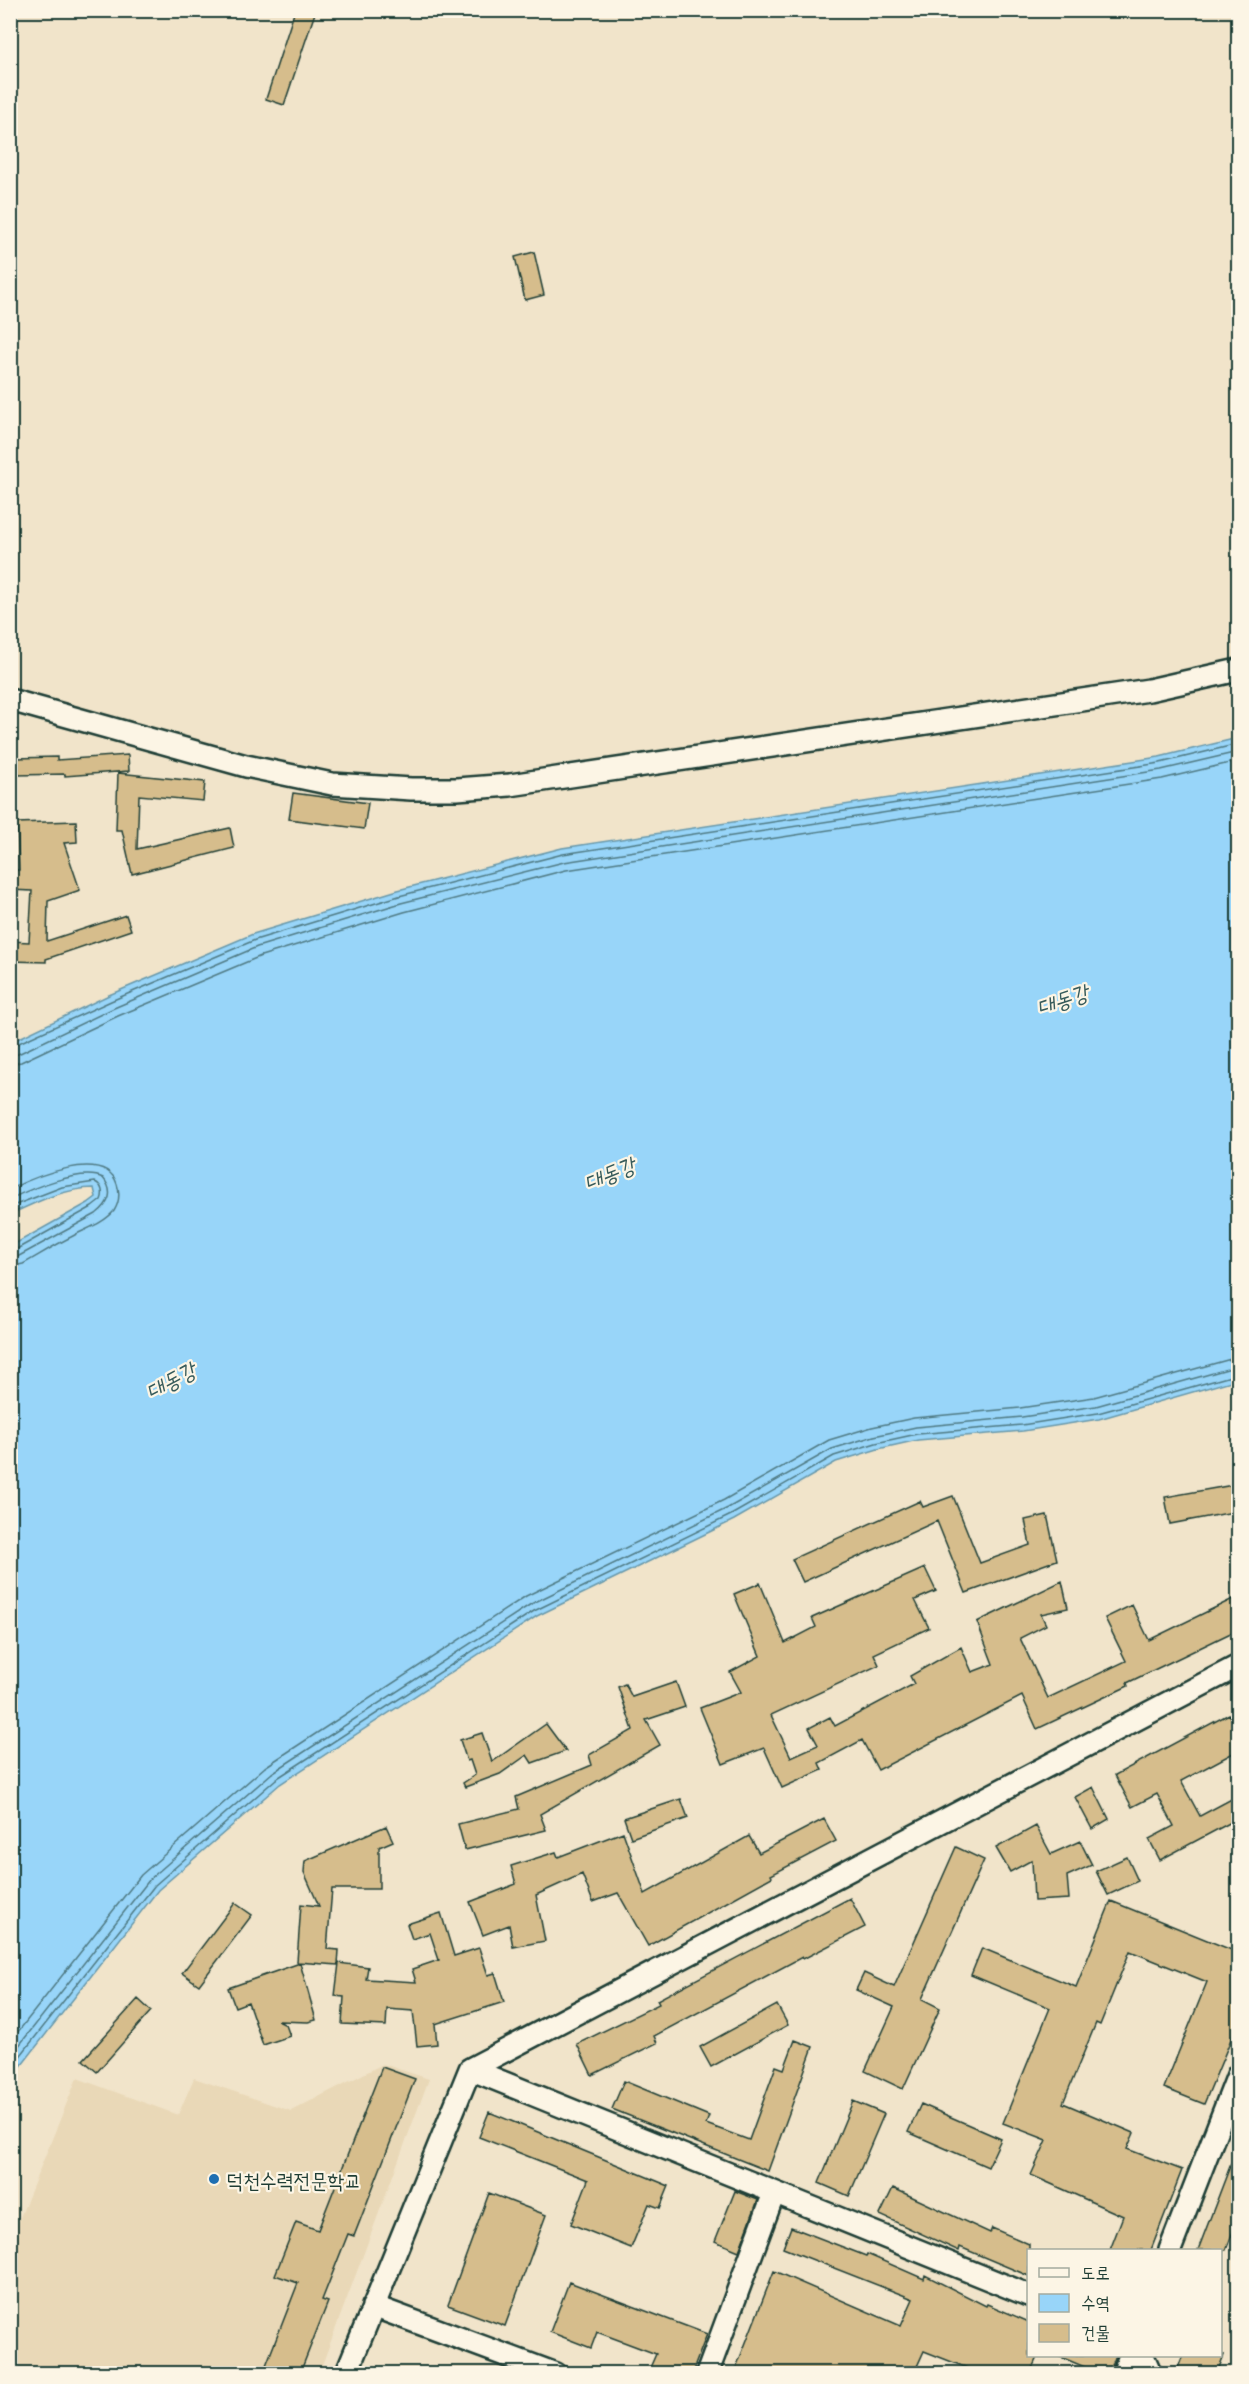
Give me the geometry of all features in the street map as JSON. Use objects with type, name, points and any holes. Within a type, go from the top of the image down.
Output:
[{"type":"street","points":[[10,700],[246,766],[332,784],[411,789],[457,789],[522,783],[1149,690],[1239,670]]},
{"type":"street","points":[[346,2373],[470,2069],[1239,1666]]},
{"type":"street","points":[[470,2069],[1027,2294]]},
{"type":"street","points":[[1170,2249],[1239,2075]]},
{"type":"street","points":[[707,2373],[774,2193]]},
{"type":"street","points":[[373,2306],[556,2373]]},
{"type":"street","points":[[1123,2373],[1129,2357]]},
{"type":"street","points":[[1144,2357],[1151,2373]]},
{"type":"shaded area","name":"덕천수력전문학교","points":[[383,2064],[429,2079],[319,2373],[11,2373],[10,2242],[77,2078],[178,2115],[194,2078],[291,2111]]},
{"type":"water","name":"대동강","points":[[1238,738],[1238,1379],[1099,1419],[1023,1431],[918,1440],[836,1462],[734,1520],[537,1616],[280,1784],[158,1890],[11,2079],[11,1246],[96,1197],[94,1188],[73,1190],[41,1200],[11,1214],[11,1042],[109,995],[253,934],[398,890],[562,848],[1159,757]]},
{"type":"building","points":[[295,10],[316,10],[284,105],[266,99]]},
{"type":"building","points":[[534,252],[544,295],[525,300],[515,257]]},
{"type":"building","points":[[128,755],[129,771],[65,776],[65,774],[16,775],[16,758],[57,757],[57,760]]},
{"type":"building","points":[[118,773],[205,782],[203,801],[139,795],[137,849],[230,828],[234,848],[132,874],[122,830],[116,830]]},
{"type":"building","points":[[293,793],[368,803],[364,829],[289,819]]},
{"type":"building","points":[[76,821],[77,842],[64,843],[80,890],[48,901],[47,941],[126,915],[131,930],[46,959],[46,962],[10,961],[10,941],[29,942],[32,891],[10,890],[10,870],[19,870],[17,823]]},
{"type":"building","points":[[1239,1484],[1239,1511],[1170,1524],[1165,1497]]},
{"type":"building","points":[[953,1496],[980,1563],[1030,1545],[1025,1520],[1047,1515],[1057,1560],[966,1593],[937,1521],[803,1582],[792,1559],[920,1501],[923,1507]]},
{"type":"building","points":[[925,1568],[936,1591],[915,1600],[929,1628],[874,1654],[879,1665],[771,1715],[791,1757],[818,1745],[809,1728],[830,1717],[835,1726],[914,1684],[910,1676],[961,1647],[972,1672],[993,1664],[977,1622],[1062,1581],[1068,1608],[1041,1614],[1046,1625],[1020,1638],[1048,1698],[1126,1661],[1105,1618],[1132,1605],[1149,1640],[1239,1596],[1239,1629],[1127,1683],[1128,1686],[1037,1729],[1022,1696],[878,1770],[862,1740],[819,1763],[822,1770],[782,1788],[764,1748],[723,1764],[700,1708],[741,1692],[730,1672],[760,1656],[734,1594],[760,1583],[785,1643],[816,1627],[812,1618]]},
{"type":"building","points":[[676,1682],[685,1707],[646,1720],[660,1745],[540,1814],[546,1830],[465,1850],[458,1824],[519,1809],[516,1797],[592,1765],[589,1755],[633,1730],[618,1687],[625,1684],[632,1697]]},
{"type":"building","points":[[1229,1714],[1239,1731],[1239,1750],[1181,1781],[1200,1816],[1239,1795],[1239,1818],[1160,1860],[1149,1839],[1174,1826],[1157,1794],[1132,1807],[1115,1775]]},
{"type":"building","points":[[546,1724],[566,1751],[532,1763],[527,1755],[500,1774],[465,1787],[463,1783],[475,1775],[470,1760],[467,1761],[460,1740],[482,1733],[492,1762]]},
{"type":"building","points":[[1093,1787],[1109,1819],[1092,1829],[1075,1797]]},
{"type":"building","points":[[681,1799],[688,1818],[631,1838],[624,1818]]},
{"type":"building","points":[[824,1819],[836,1841],[771,1875],[772,1877],[648,1946],[618,1893],[593,1902],[582,1874],[536,1895],[545,1941],[513,1947],[509,1925],[483,1935],[470,1902],[516,1884],[511,1866],[556,1852],[558,1857],[623,1832],[645,1894],[749,1836],[759,1853]]},
{"type":"building","points":[[386,1826],[393,1841],[379,1847],[379,1889],[332,1889],[327,1949],[339,1950],[338,1965],[297,1962],[301,1904],[319,1906],[304,1872],[305,1861]]},
{"type":"building","points":[[1036,1826],[1051,1854],[1080,1841],[1092,1865],[1067,1876],[1069,1899],[1034,1901],[1032,1860],[1010,1872],[996,1848]]},
{"type":"building","points":[[956,1847],[984,1860],[922,1999],[940,2008],[903,2089],[865,2071],[894,2007],[856,1990],[864,1973],[894,1987]]},
{"type":"building","points":[[1127,1857],[1138,1881],[1108,1895],[1096,1871]]},
{"type":"building","points":[[850,1898],[865,1927],[803,1959],[802,1957],[654,2036],[657,2043],[592,2075],[577,2044],[659,2004],[657,2000]]},
{"type":"building","points":[[1111,1901],[1239,1953],[1239,2020],[1204,2104],[1164,2088],[1207,1982],[1130,1951],[1100,2025],[1096,2023],[1063,2103],[1134,2133],[1127,2149],[1182,2170],[1151,2249],[1110,2249],[1123,2216],[1031,2175],[1047,2140],[1003,2123],[1050,2008],[971,1975],[982,1948],[1076,1987]]},
{"type":"building","points":[[235,1903],[252,1915],[199,1985],[182,1973]]},
{"type":"building","points":[[441,1913],[454,1956],[479,1948],[488,1975],[495,1973],[504,2002],[435,2024],[437,2044],[417,2046],[413,2011],[387,2009],[386,2026],[342,2024],[344,1997],[335,1996],[339,1963],[368,1967],[366,1979],[416,1982],[412,1969],[439,1960],[430,1933],[412,1939],[407,1924]]},
{"type":"building","points":[[300,1963],[316,2020],[278,2021],[286,2025],[290,2036],[263,2045],[248,2002],[235,2007],[228,1988]]},
{"type":"building","points":[[138,1999],[151,2011],[97,2072],[83,2060]]},
{"type":"building","points":[[777,2005],[788,2025],[711,2067],[700,2047]]},
{"type":"building","points":[[795,2040],[813,2047],[768,2171],[612,2109],[624,2081],[709,2116],[706,2124],[749,2140],[776,2066],[784,2069]]},
{"type":"building","points":[[382,2067],[415,2079],[354,2236],[348,2234],[322,2300],[328,2302],[300,2373],[263,2373],[298,2283],[275,2275],[296,2222],[318,2230]]},
{"type":"building","points":[[853,2101],[884,2114],[849,2196],[819,2183]]},
{"type":"building","points":[[921,2104],[1001,2139],[988,2167],[908,2132]]},
{"type":"building","points":[[489,2112],[669,2186],[660,2208],[649,2204],[631,2248],[571,2224],[588,2180],[479,2137]]},
{"type":"building","points":[[1237,2148],[1239,2216],[1226,2250],[1198,2249]]},
{"type":"building","points":[[893,2188],[990,2233],[992,2228],[1029,2244],[1027,2275],[960,2247],[959,2251],[880,2215]]},
{"type":"building","points":[[735,2191],[758,2200],[739,2251],[715,2241]]},
{"type":"building","points":[[489,2193],[546,2215],[505,2326],[448,2305]]},
{"type":"building","points":[[791,2227],[866,2256],[867,2254],[924,2279],[925,2275],[986,2306],[987,2304],[1027,2321],[1027,2357],[1037,2357],[1030,2373],[980,2373],[924,2351],[914,2373],[734,2373],[774,2271],[901,2326],[913,2299],[783,2248]]},
{"type":"building","points":[[569,2282],[707,2334],[692,2373],[658,2373],[649,2370],[656,2354],[597,2332],[591,2348],[550,2332]]},
{"type":"building","points":[[1224,2355],[1217,2373],[1176,2373],[1182,2357],[1222,2357]]},
{"type":"building","points":[[1061,2357],[1115,2357],[1109,2373],[1099,2373]]},
{"type":"place","name":"덕천수력전문학교","points":[[214,2179]]}]
